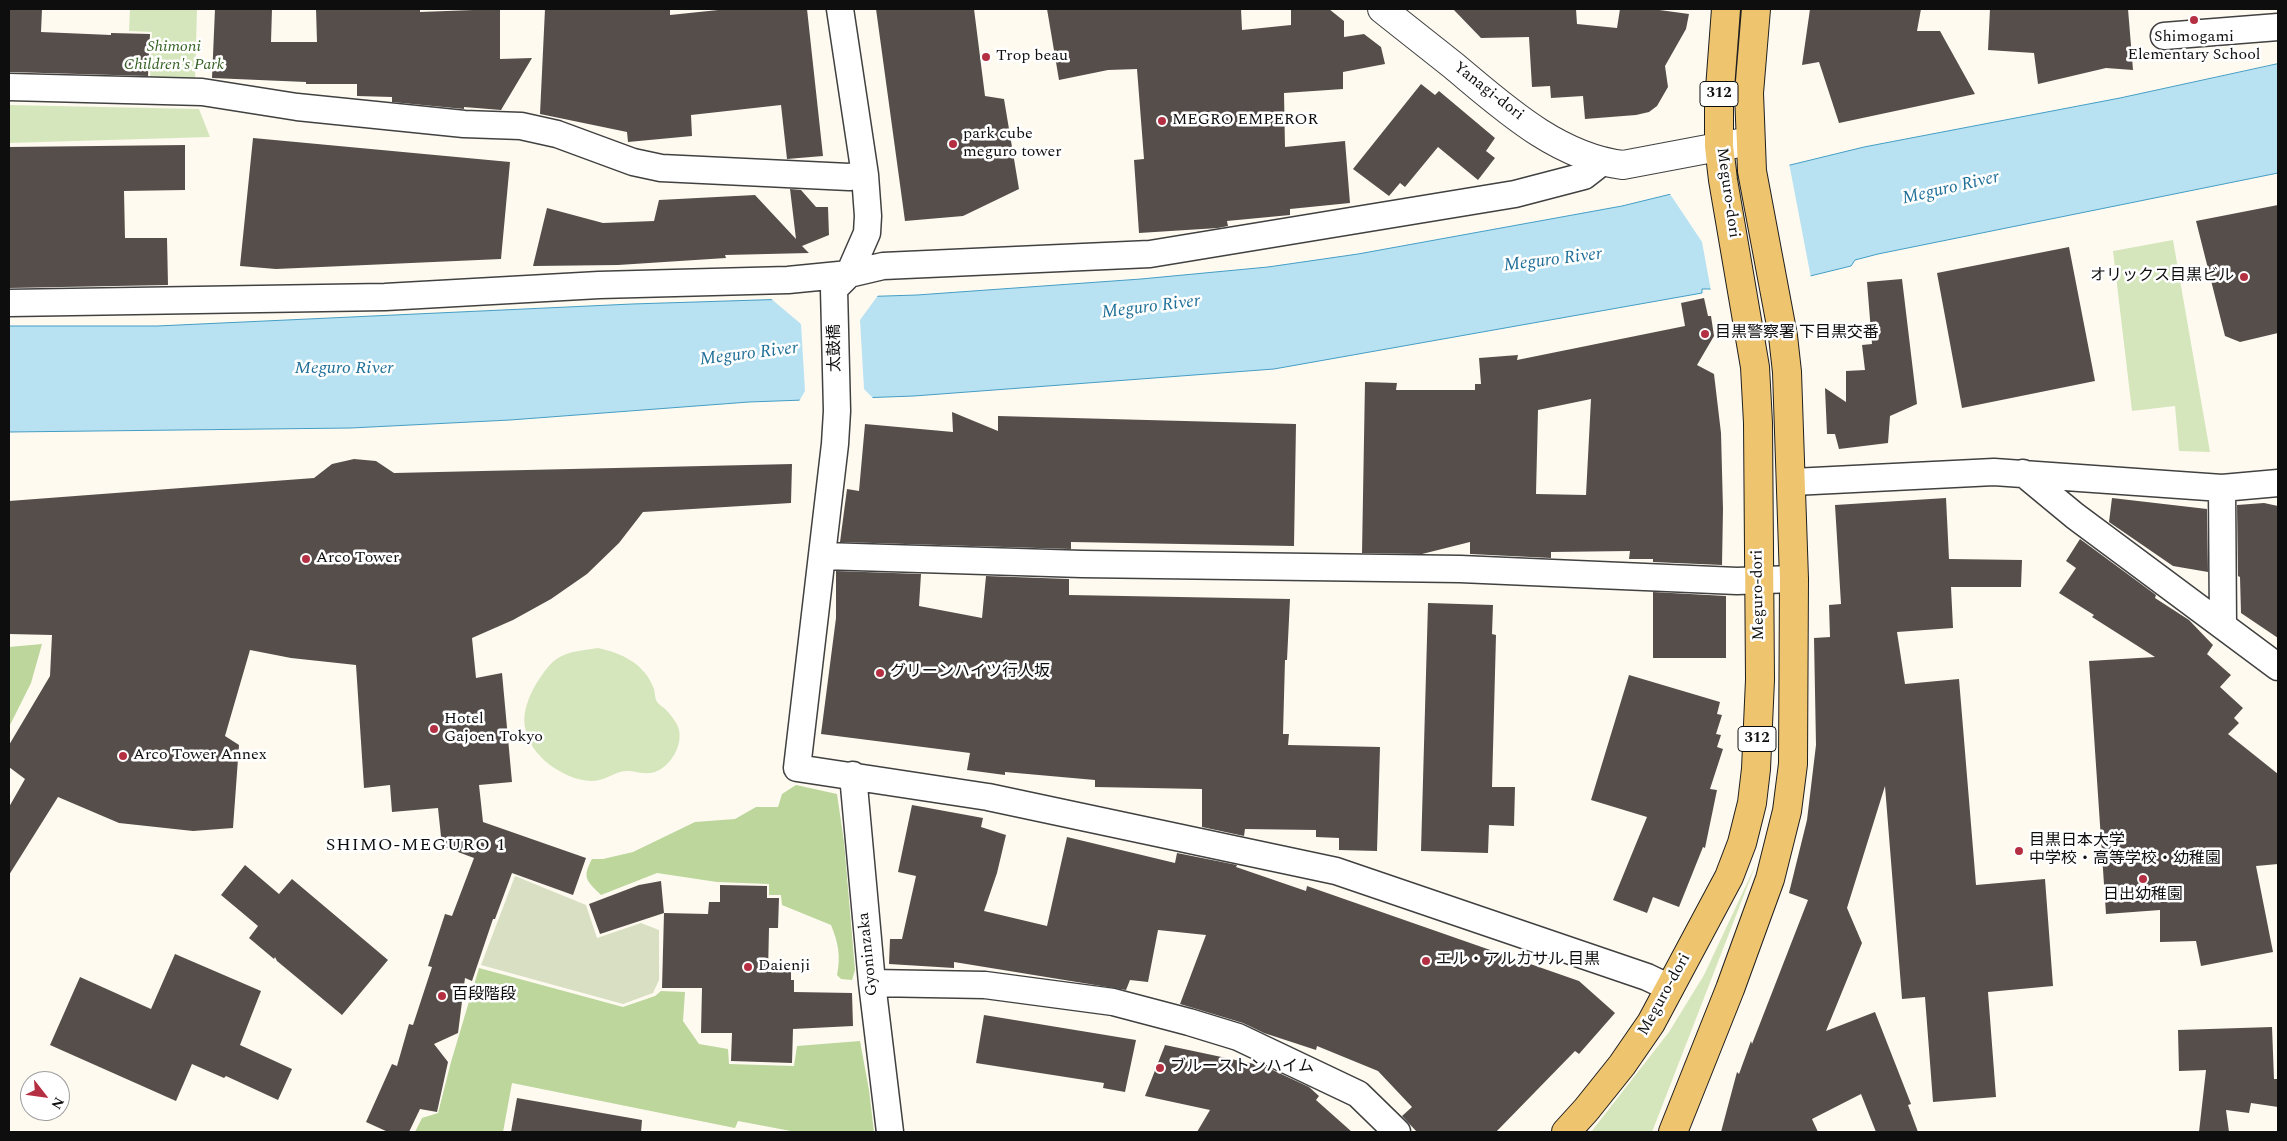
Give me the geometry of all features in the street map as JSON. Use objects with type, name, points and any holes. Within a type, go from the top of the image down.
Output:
[{"type":"main road","name":"Meguro-dori","points":[[1566,1132],[1622,1065],[1651,1023],[1729,877],[1742,843],[1752,803],[1756,769],[1760,680],[1758,413],[1754,367],[1719,146],[1719,102],[1726,9]]},
{"type":"main road","name":"Meguro-dori","points":[[1673,1132],[1730,989],[1766,888],[1787,811],[1793,764],[1795,679],[1794,579],[1787,372],[1774,288],[1752,171],[1749,93],[1756,9]]},
{"type":"street","points":[[840,9],[865,175],[867,233],[842,282]]},
{"type":"street","name":"Yanagi-dori","points":[[1382,9],[1503,107],[1559,144],[1602,162],[1623,165],[1750,141]]},
{"type":"street","points":[[2164,36],[2278,27]]},
{"type":"street","points":[[9,87],[202,92],[297,107],[464,124],[521,126],[557,134],[633,162],[661,168],[849,177],[865,175]]},
{"type":"street","points":[[9,303],[385,297],[599,285],[788,280],[842,282],[883,266],[1150,254],[1515,194],[1584,176],[1602,162]]},
{"type":"street","name":"太鼓橋","points":[[842,282],[837,406],[823,556],[797,768],[853,775]]},
{"type":"street","points":[[1792,482],[1994,472],[2222,488],[2278,482]]},
{"type":"street","points":[[2023,473],[2075,516],[2278,667]]},
{"type":"street","points":[[2222,488],[2223,626]]},
{"type":"street","points":[[823,556],[1082,564],[1460,569],[1737,581],[1794,579]]},
{"type":"street","points":[[853,775],[988,796],[1336,871],[1647,977],[1670,988]]},
{"type":"street","name":"Gyoninzaka","points":[[853,775],[872,983],[890,1132]]},
{"type":"street","points":[[872,983],[985,986],[1113,1002],[1189,1022],[1238,1037],[1358,1094],[1397,1132]]},
{"type":"green space","name":"Shimoni Children's Park","points":[[130,9],[197,9],[195,83],[150,82],[152,32],[129,31]]},
{"type":"green space","points":[[9,105],[199,109],[210,137],[9,143]]},
{"type":"green space","points":[[2173,240],[2210,452],[2179,451],[2175,406],[2132,411],[2113,251]]},
{"type":"green space","points":[[42,644],[31,683],[9,727],[9,647]]},
{"type":"green space","points":[[598,648],[616,653],[639,666],[650,680],[657,702],[669,713],[677,725],[680,736],[676,752],[665,766],[655,772],[625,771],[599,780],[581,780],[559,771],[549,764],[533,748],[528,738],[524,721],[527,703],[532,691],[547,668],[555,660],[567,654]]},
{"type":"green space","points":[[796,785],[837,794],[844,842],[855,970],[852,980],[841,979],[837,975],[838,949],[831,925],[782,905],[781,895],[769,895],[769,884],[717,882],[657,873],[601,895],[587,878],[587,871],[592,859],[603,859],[633,852],[695,822],[735,819],[756,807],[778,807],[782,794]]},
{"type":"green space","points":[[1756,864],[1652,1132],[1591,1132],[1669,1032],[1704,975]]},
{"type":"green space","points":[[515,876],[586,905],[597,938],[641,923],[659,930],[659,980],[653,993],[623,1004],[481,965]]},
{"type":"green space","points":[[479,968],[623,1007],[655,996],[661,991],[685,992],[683,1021],[699,1044],[728,1049],[729,1064],[794,1066],[797,1046],[860,1041],[874,1132],[796,1132],[738,1121],[735,1128],[512,1083],[503,1132],[415,1132],[422,1118],[438,1113]]},
{"type":"water","name":"Meguro River","points":[[2278,64],[2278,173],[1878,254],[1855,260],[1851,266],[1757,289],[1702,289],[1702,293],[1274,369],[914,396],[749,402],[510,420],[351,428],[9,432],[9,326],[157,326],[632,304],[917,295],[1141,279],[1268,267],[1358,254],[1622,206],[1864,147],[2120,98]]},
{"type":"pier","points":[[1789,163],[1811,278],[1757,291],[1711,291],[1702,242],[1668,191]]},
{"type":"pier","points":[[879,294],[860,320],[864,389],[875,400],[798,403],[805,391],[801,324],[769,297]]},
{"type":"building","points":[[9,9],[42,9],[41,32],[111,35],[111,33],[150,34],[148,76],[9,72]]},
{"type":"building","points":[[215,9],[272,9],[271,42],[317,42],[316,9],[420,9],[420,12],[500,9],[500,59],[532,58],[501,110],[464,107],[464,109],[392,102],[392,97],[357,96],[357,84],[306,84],[306,82],[212,78]]},
{"type":"building","points":[[545,9],[670,9],[670,15],[728,9],[807,9],[823,156],[787,159],[781,105],[691,115],[692,136],[628,142],[627,132],[540,114]]},
{"type":"building","name":"park cube meguro tower","points":[[876,9],[974,9],[985,96],[1004,99],[1019,189],[963,216],[905,221]]},
{"type":"building","points":[[1047,9],[1241,9],[1242,30],[1291,25],[1291,9],[1329,9],[1344,21],[1344,37],[1364,34],[1381,47],[1385,64],[1343,72],[1343,89],[1284,93],[1285,147],[1345,141],[1350,203],[1290,209],[1290,215],[1227,221],[1228,226],[1218,228],[1139,233],[1134,160],[1144,159],[1137,69],[1108,70],[1059,80]]},
{"type":"building","points":[[1453,9],[1576,9],[1577,24],[1617,28],[1620,9],[1652,9],[1689,14],[1686,29],[1665,66],[1668,87],[1657,106],[1649,112],[1636,115],[1585,119],[1583,96],[1551,98],[1550,86],[1532,87],[1529,37],[1481,38]]},
{"type":"building","points":[[1810,9],[1921,9],[1917,31],[1940,31],[1975,94],[1839,123],[1819,62],[1802,65]]},
{"type":"building","points":[[1990,9],[2128,9],[2133,70],[2106,68],[2038,84],[2034,53],[1988,50]]},
{"type":"building","points":[[1421,84],[1435,95],[1439,91],[1495,138],[1486,151],[1495,158],[1478,180],[1438,147],[1405,187],[1400,183],[1389,196],[1353,169]]},
{"type":"building","points":[[253,138],[510,162],[501,259],[276,269],[240,266]]},
{"type":"building","points":[[185,145],[185,190],[124,191],[125,238],[167,238],[168,285],[9,288],[9,147]]},
{"type":"building","points":[[790,189],[801,190],[816,207],[828,207],[829,235],[802,246],[809,253],[725,255],[726,258],[618,265],[533,266],[547,208],[603,223],[654,221],[659,200],[755,195],[796,239]]},
{"type":"building","name":"オリックス目黒ビル","points":[[2278,205],[2278,333],[2240,342],[2225,336],[2196,221]]},
{"type":"building","points":[[2069,247],[2095,381],[1962,408],[1937,273]]},
{"type":"building","points":[[1902,279],[1917,404],[1890,416],[1888,443],[1839,449],[1835,434],[1827,434],[1825,388],[1846,402],[1846,371],[1865,370],[1862,345],[1872,344],[1867,282]]},
{"type":"building","points":[[1704,298],[1708,316],[1711,316],[1714,336],[1697,365],[1714,374],[1721,433],[1722,565],[1653,562],[1653,559],[1629,559],[1630,551],[1551,552],[1551,558],[1470,554],[1470,542],[1422,554],[1362,553],[1365,382],[1397,383],[1396,390],[1475,390],[1475,384],[1481,384],[1479,358],[1518,355],[1517,360],[1685,326],[1681,303]],"holes":[[[1591,399],[1586,495],[1536,494],[1538,410]]]},
{"type":"building","points":[[952,412],[998,431],[998,416],[1296,424],[1294,546],[1071,542],[1071,549],[840,542],[847,489],[859,491],[865,424],[953,432]]},
{"type":"building","points":[[354,459],[376,461],[394,473],[792,464],[791,503],[643,512],[619,543],[587,574],[551,599],[513,620],[472,638],[476,678],[502,673],[512,782],[479,785],[483,822],[586,858],[573,895],[512,873],[495,919],[493,919],[472,981],[465,978],[458,1033],[434,1044],[448,1062],[437,1112],[420,1109],[409,1132],[388,1132],[366,1122],[392,1064],[397,1066],[409,1024],[413,1025],[432,967],[428,966],[445,914],[452,916],[474,858],[442,846],[438,808],[392,812],[390,785],[364,788],[356,665],[291,658],[250,650],[225,736],[239,745],[233,828],[193,831],[119,823],[58,797],[9,875],[9,807],[25,779],[9,767],[9,745],[50,676],[52,635],[9,634],[9,501],[314,478],[332,464]]},
{"type":"building","points":[[1946,498],[1949,559],[2022,560],[2021,587],[1951,587],[1953,628],[1897,632],[1905,684],[1959,679],[1976,885],[2045,879],[2053,986],[1988,992],[1996,1097],[1933,1102],[1925,997],[1902,999],[1885,786],[1847,908],[1862,943],[1826,1031],[1875,1012],[1911,1104],[1908,1105],[1918,1132],[1876,1132],[1861,1094],[1812,1119],[1818,1132],[1721,1132],[1737,1072],[1739,1074],[1751,1041],[1752,1044],[1808,900],[1789,893],[1807,820],[1816,745],[1814,638],[1830,637],[1829,605],[1841,604],[1835,505]]},
{"type":"building","points":[[2112,498],[2207,509],[2208,572],[2173,566],[2109,522]]},
{"type":"building","points":[[2264,503],[2278,506],[2278,638],[2241,613],[2240,577],[2238,576],[2237,505]]},
{"type":"building","points":[[2080,539],[2156,595],[2155,598],[2189,620],[2213,645],[2207,654],[2231,675],[2220,687],[2243,708],[2234,718],[2239,723],[2228,734],[2278,774],[2278,864],[2256,866],[2273,952],[2201,966],[2196,941],[2160,942],[2160,910],[2106,914],[2089,661],[2155,657],[2092,617],[2094,615],[2059,593],[2076,568],[2066,561]]},
{"type":"building","points":[[836,571],[921,574],[919,606],[982,618],[986,576],[1069,579],[1069,595],[1290,599],[1287,660],[1285,660],[1283,734],[1289,734],[1288,745],[1380,747],[1377,851],[1339,850],[1339,838],[1316,837],[1316,830],[1245,829],[1244,836],[1202,827],[1202,789],[1095,787],[1095,780],[1005,772],[1005,775],[967,770],[970,753],[821,734],[836,618]]},
{"type":"building","points":[[1653,592],[1726,596],[1726,658],[1653,658]]},
{"type":"building","points":[[1428,603],[1493,605],[1492,634],[1496,635],[1492,787],[1515,787],[1514,826],[1489,825],[1488,853],[1421,851]]},
{"type":"building","points":[[1629,675],[1720,702],[1717,714],[1722,715],[1716,734],[1721,735],[1717,747],[1723,749],[1710,789],[1717,790],[1705,848],[1703,847],[1679,907],[1653,897],[1647,913],[1613,900],[1647,817],[1591,800]]},
{"type":"building","points":[[912,805],[983,818],[981,827],[1006,835],[997,873],[984,911],[1047,926],[1067,837],[1175,863],[1177,853],[1237,865],[1236,867],[1306,891],[1307,886],[1579,981],[1615,1013],[1579,1054],[1575,1051],[1496,1132],[1417,1132],[1402,1116],[1412,1107],[1378,1071],[1317,1046],[1316,1050],[1264,1033],[1243,1023],[1180,1004],[1206,935],[1158,930],[1148,982],[1130,980],[1126,990],[954,962],[954,968],[889,964],[890,939],[902,939],[916,876],[898,872]]},
{"type":"building","points":[[245,865],[279,894],[292,879],[388,960],[342,1015],[277,961],[275,957],[274,959],[249,938],[258,926],[221,895]]},
{"type":"building","points":[[661,881],[664,913],[600,934],[589,904],[639,885]]},
{"type":"building","name":"Daienji","points":[[720,885],[767,886],[767,898],[779,898],[778,928],[769,928],[768,972],[791,972],[791,980],[794,980],[794,992],[852,993],[853,1026],[793,1029],[792,1063],[731,1061],[732,1033],[701,1033],[702,988],[662,988],[664,913],[708,914],[709,902],[720,902]]},
{"type":"building","points":[[175,954],[261,991],[240,1045],[292,1069],[278,1100],[226,1076],[224,1078],[192,1064],[176,1101],[50,1045],[80,977],[151,1009]]},
{"type":"building","points":[[984,1015],[1136,1040],[1125,1092],[1103,1088],[1104,1083],[976,1063]]},
{"type":"building","points":[[2272,1027],[2274,1079],[2278,1079],[2278,1107],[2251,1103],[2249,1113],[2226,1110],[2229,1132],[2199,1132],[2206,1070],[2179,1071],[2178,1030]]},
{"type":"building","points":[[1165,1045],[1264,1066],[1309,1087],[1319,1096],[1316,1100],[1352,1132],[1197,1132],[1210,1110],[1145,1096]]},
{"type":"building","points":[[517,1098],[642,1120],[641,1132],[511,1132]]},
{"type":"place","name":"Shimogami Elementary School","points":[[2194,20]]},
{"type":"place","name":"Trop beau","points":[[986,57]]},
{"type":"place","name":"MEGRO EMPEROR","points":[[1162,121]]},
{"type":"place","name":"park cube meguro tower","points":[[953,144]]},
{"type":"place","name":"オリックス目黒ビル","points":[[2244,277]]},
{"type":"place","name":"目黒警察署 下目黒交番","points":[[1705,334]]},
{"type":"place","name":"Arco Tower","points":[[306,559]]},
{"type":"place","name":"グリーンハイツ行人坂","points":[[880,673]]},
{"type":"place","name":"Hotel Gajoen Tokyo","points":[[434,729]]},
{"type":"place","name":"Arco Tower Annex","points":[[123,756]]},
{"type":"place","name":"目黒日本大学 中学校・高等学校・幼稚園","points":[[2019,851]]},
{"type":"place","name":"日出幼稚園","points":[[2143,879]]},
{"type":"place","name":"エル・アルカサル 目黒","points":[[1426,961]]},
{"type":"place","name":"Daienji","points":[[748,967]]},
{"type":"place","name":"百段階段","points":[[442,996]]},
{"type":"place","name":"ブルーストンハイム","points":[[1160,1068]]},
{"type":"district","name":"SHIMO-MEGURO 1","points":[[416,846]]}]
